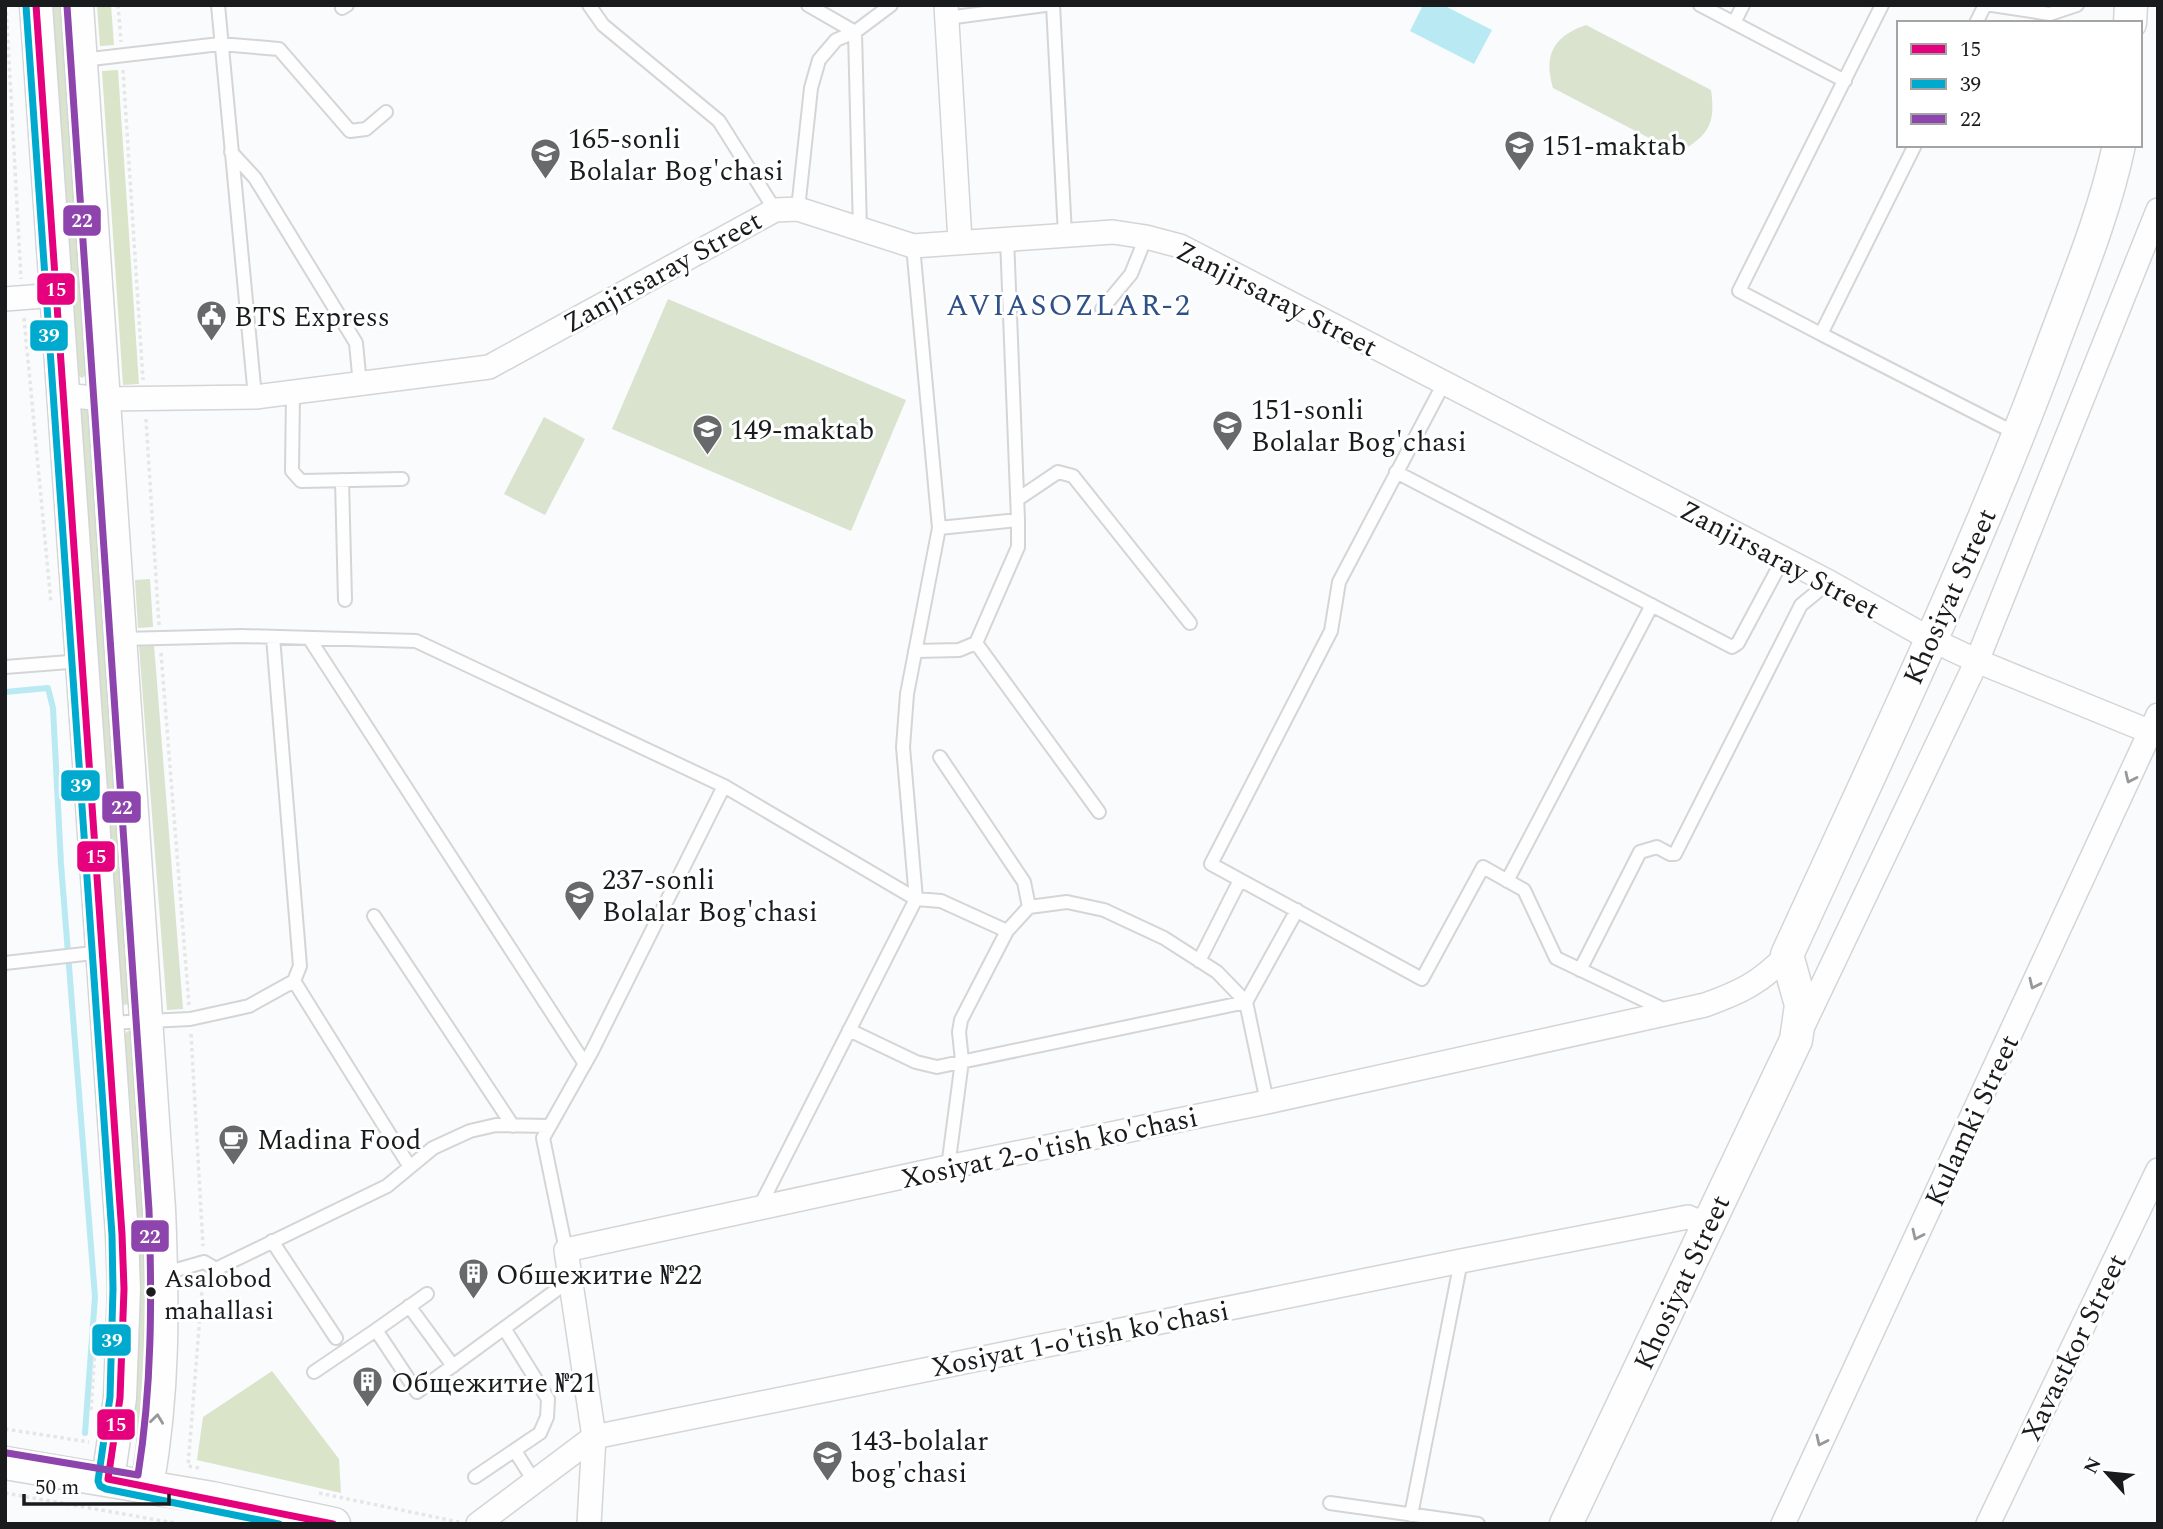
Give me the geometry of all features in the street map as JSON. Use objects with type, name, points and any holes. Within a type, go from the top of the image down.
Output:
[{"type":"main road","points":[[36,5],[108,1023],[124,1289],[120,1398],[108,1479]]},
{"type":"main road","points":[[77,5],[162,1275],[160,1391],[147,1487]]},
{"type":"main road","name":"Khosiyat Street","points":[[1566,1524],[1796,1040],[1801,1005],[1787,955],[2019,435],[2095,229],[2119,147]]},
{"type":"main road","points":[[5,1463],[108,1479],[334,1524]]},
{"type":"street","points":[[947,12],[960,241]]},
{"type":"street","name":"Zanjirsaray Street","points":[[64,395],[104,399],[255,397],[489,367],[775,209],[798,209],[913,246],[1114,232],[1146,237],[1180,246],[1829,582],[1930,639],[1977,661],[2156,727]]},
{"type":"street","name":"Khosiyat Street","points":[[1796,1040],[1977,661],[2158,210]]},
{"type":"street","points":[[14,298],[57,295]]},
{"type":"street","name":"Kulamki Street","points":[[1783,1524],[2156,727]]},
{"type":"street","name":"Xosiyat 2-o'tish ko'chasi","points":[[566,1251],[948,1167],[1267,1102],[1705,1004],[1738,994],[1768,975],[1787,955]]},
{"type":"street","name":"Xavastkor Street","points":[[1988,1524],[2158,1170]]},
{"type":"street","name":"Xosiyat 1-o'tish ko'chasi","points":[[478,1524],[594,1437],[1688,1217],[1707,1225]]},
{"type":"street","points":[[566,1251],[594,1437],[589,1524]]},
{"type":"lane","points":[[218,5],[255,397]]},
{"type":"lane","points":[[589,5],[603,25],[719,121],[775,209]]},
{"type":"lane","points":[[808,5],[855,32]]},
{"type":"lane","points":[[798,209],[811,88],[819,60],[836,40],[855,32],[891,5]]},
{"type":"lane","points":[[947,12],[1045,5]]},
{"type":"lane","points":[[1053,5],[1065,235]]},
{"type":"lane","points":[[1700,5],[1845,80]]},
{"type":"lane","points":[[1734,23],[1743,5]]},
{"type":"lane","points":[[1882,5],[1739,291],[2019,435]]},
{"type":"lane","points":[[1977,21],[1985,5]]},
{"type":"lane","points":[[1992,5],[2050,14],[2077,5]]},
{"type":"lane","points":[[855,32],[860,230]]},
{"type":"lane","points":[[80,60],[220,44],[279,49],[350,131],[366,129],[386,112]]},
{"type":"lane","points":[[1821,334],[1914,147]]},
{"type":"lane","points":[[231,152],[255,178],[356,343],[360,385]]},
{"type":"lane","points":[[1102,309],[1131,274],[1146,237]]},
{"type":"lane","points":[[915,651],[959,650],[976,643],[1018,547],[1007,238]]},
{"type":"lane","points":[[758,1210],[916,900],[903,747],[907,694],[939,528],[913,246]]},
{"type":"lane","points":[[1444,383],[1339,582],[1331,631],[1211,864],[1422,979],[1483,867],[1524,890],[1556,958],[1670,1012]]},
{"type":"lane","points":[[293,393],[292,471],[301,481],[402,479]]},
{"type":"lane","points":[[1018,499],[1058,472],[1073,476],[1190,623]]},
{"type":"lane","points":[[1396,472],[1732,647],[1738,643],[1783,559]]},
{"type":"lane","points":[[342,480],[345,600]]},
{"type":"lane","points":[[939,528],[1018,520]]},
{"type":"lane","points":[[1580,970],[1640,852],[1657,847],[1675,854],[1801,605],[1829,582]]},
{"type":"lane","points":[[1507,881],[1652,605]]},
{"type":"lane","points":[[108,1023],[190,1018],[249,1006],[294,981],[300,966],[273,637]]},
{"type":"lane","points":[[120,639],[273,637],[416,641],[724,786],[916,900],[941,901],[1007,931]]},
{"type":"lane","points":[[309,638],[585,1064]]},
{"type":"lane","points":[[976,643],[1099,811]]},
{"type":"lane","points":[[5,667],[82,661]]},
{"type":"lane","points":[[940,757],[1024,882],[1029,907]]},
{"type":"lane","points":[[566,1251],[543,1138],[585,1064],[724,786]]},
{"type":"lane","points":[[1199,961],[1240,880]]},
{"type":"lane","points":[[948,1167],[962,1062],[959,1032],[961,1020],[1007,931],[1029,907],[1067,902],[1104,909],[1164,938],[1217,972],[1247,1002],[1267,1102]]},
{"type":"lane","points":[[849,1030],[916,1062],[937,1067],[1247,1002],[1297,910]]},
{"type":"lane","points":[[374,916],[513,1126]]},
{"type":"lane","points":[[5,963],[103,951]]},
{"type":"lane","points":[[294,981],[410,1167]]},
{"type":"lane","points":[[162,1275],[204,1262],[216,1269],[387,1185],[433,1148],[470,1131],[496,1125],[549,1126]]},
{"type":"lane","points":[[272,1241],[336,1338]]},
{"type":"lane","points":[[1411,1515],[1461,1261]]},
{"type":"lane","points":[[376,1331],[417,1392],[570,1280]]},
{"type":"lane","points":[[314,1372],[427,1294]]},
{"type":"lane","points":[[409,1306],[453,1366]]},
{"type":"lane","points":[[475,1477],[540,1433],[547,1417],[548,1399],[504,1328]]},
{"type":"lane","points":[[515,1451],[534,1481]]},
{"type":"lane","points":[[1330,1503],[1478,1524]]},
{"type":"path","points":[[6,5],[14,298],[51,609]]},
{"type":"path","points":[[118,5],[160,637],[190,1018],[204,1262],[202,1321],[188,1466],[209,1470]]},
{"type":"path","points":[[90,1416],[94,1348]]},
{"type":"path","points":[[5,1429],[89,1443],[90,1430]]},
{"type":"path","points":[[5,1493],[180,1524]]},
{"type":"path","points":[[319,1493],[469,1524]]},
{"type":"green space","points":[[52,5],[60,5],[87,374],[82,378],[79,376]]},
{"type":"green space","points":[[97,5],[111,5],[114,45],[100,46]]},
{"type":"green space","points":[[1586,25],[1711,90],[1711,121],[1703,135],[1678,153],[1553,88],[1549,66],[1554,48],[1566,35]]},
{"type":"green space","points":[[118,70],[139,384],[123,385],[102,71]]},
{"type":"green space","points":[[668,299],[906,400],[851,531],[612,429]]},
{"type":"green space","points":[[84,408],[89,410],[131,1004],[122,1005],[80,412]]},
{"type":"green space","points":[[544,417],[585,439],[545,515],[504,494]]},
{"type":"green space","points":[[150,579],[153,627],[138,628],[135,580]]},
{"type":"green space","points":[[154,645],[183,1009],[167,1010],[139,646]]},
{"type":"green space","points":[[128,1031],[132,1032],[146,1253],[146,1357],[139,1427],[135,1430],[132,1426],[123,1035]]},
{"type":"green space","points":[[272,1371],[339,1459],[341,1493],[197,1460],[203,1417]]},
{"type":"water","points":[[1423,5],[1443,5],[1492,30],[1474,64],[1410,31]]},
{"type":"waterway","points":[[5,692],[48,688],[53,708],[61,864],[95,1297],[85,1433]]},
{"type":"transit line","name":"15","points":[[36,5],[122,1234],[124,1289],[120,1398],[108,1479],[333,1524]]},
{"type":"transit line","name":"39","points":[[26,6],[112,1235],[110,1397],[98,1481],[100,1486],[106,1489],[279,1524]]},
{"type":"transit line","name":"22","points":[[7,1453],[138,1475],[150,1343],[149,1210],[67,6]]},
{"type":"place","name":"151-maktab","points":[[1519,172]]},
{"type":"place","name":"165-sonli Bolalar Bog'chasi","points":[[545,181]]},
{"type":"place","name":"BTS Express","points":[[211,343]]},
{"type":"place","name":"151-sonli Bolalar Bog'chasi","points":[[1228,452]]},
{"type":"place","name":"149-maktab","points":[[707,456]]},
{"type":"place","name":"237-sonli Bolalar Bog'chasi","points":[[579,922]]},
{"type":"place","name":"Madina Food","points":[[234,1166]]},
{"type":"place","name":"Asalobod mahallasi","points":[[151,1292]]},
{"type":"place","name":"Общежитие №22","points":[[473,1301]]},
{"type":"place","name":"Общежитие №21","points":[[368,1409]]},
{"type":"place","name":"143-bolalar bog'chasi","points":[[827,1483]]},
{"type":"district","name":"AVIASOZLAR-2","points":[[1069,305]]}]
